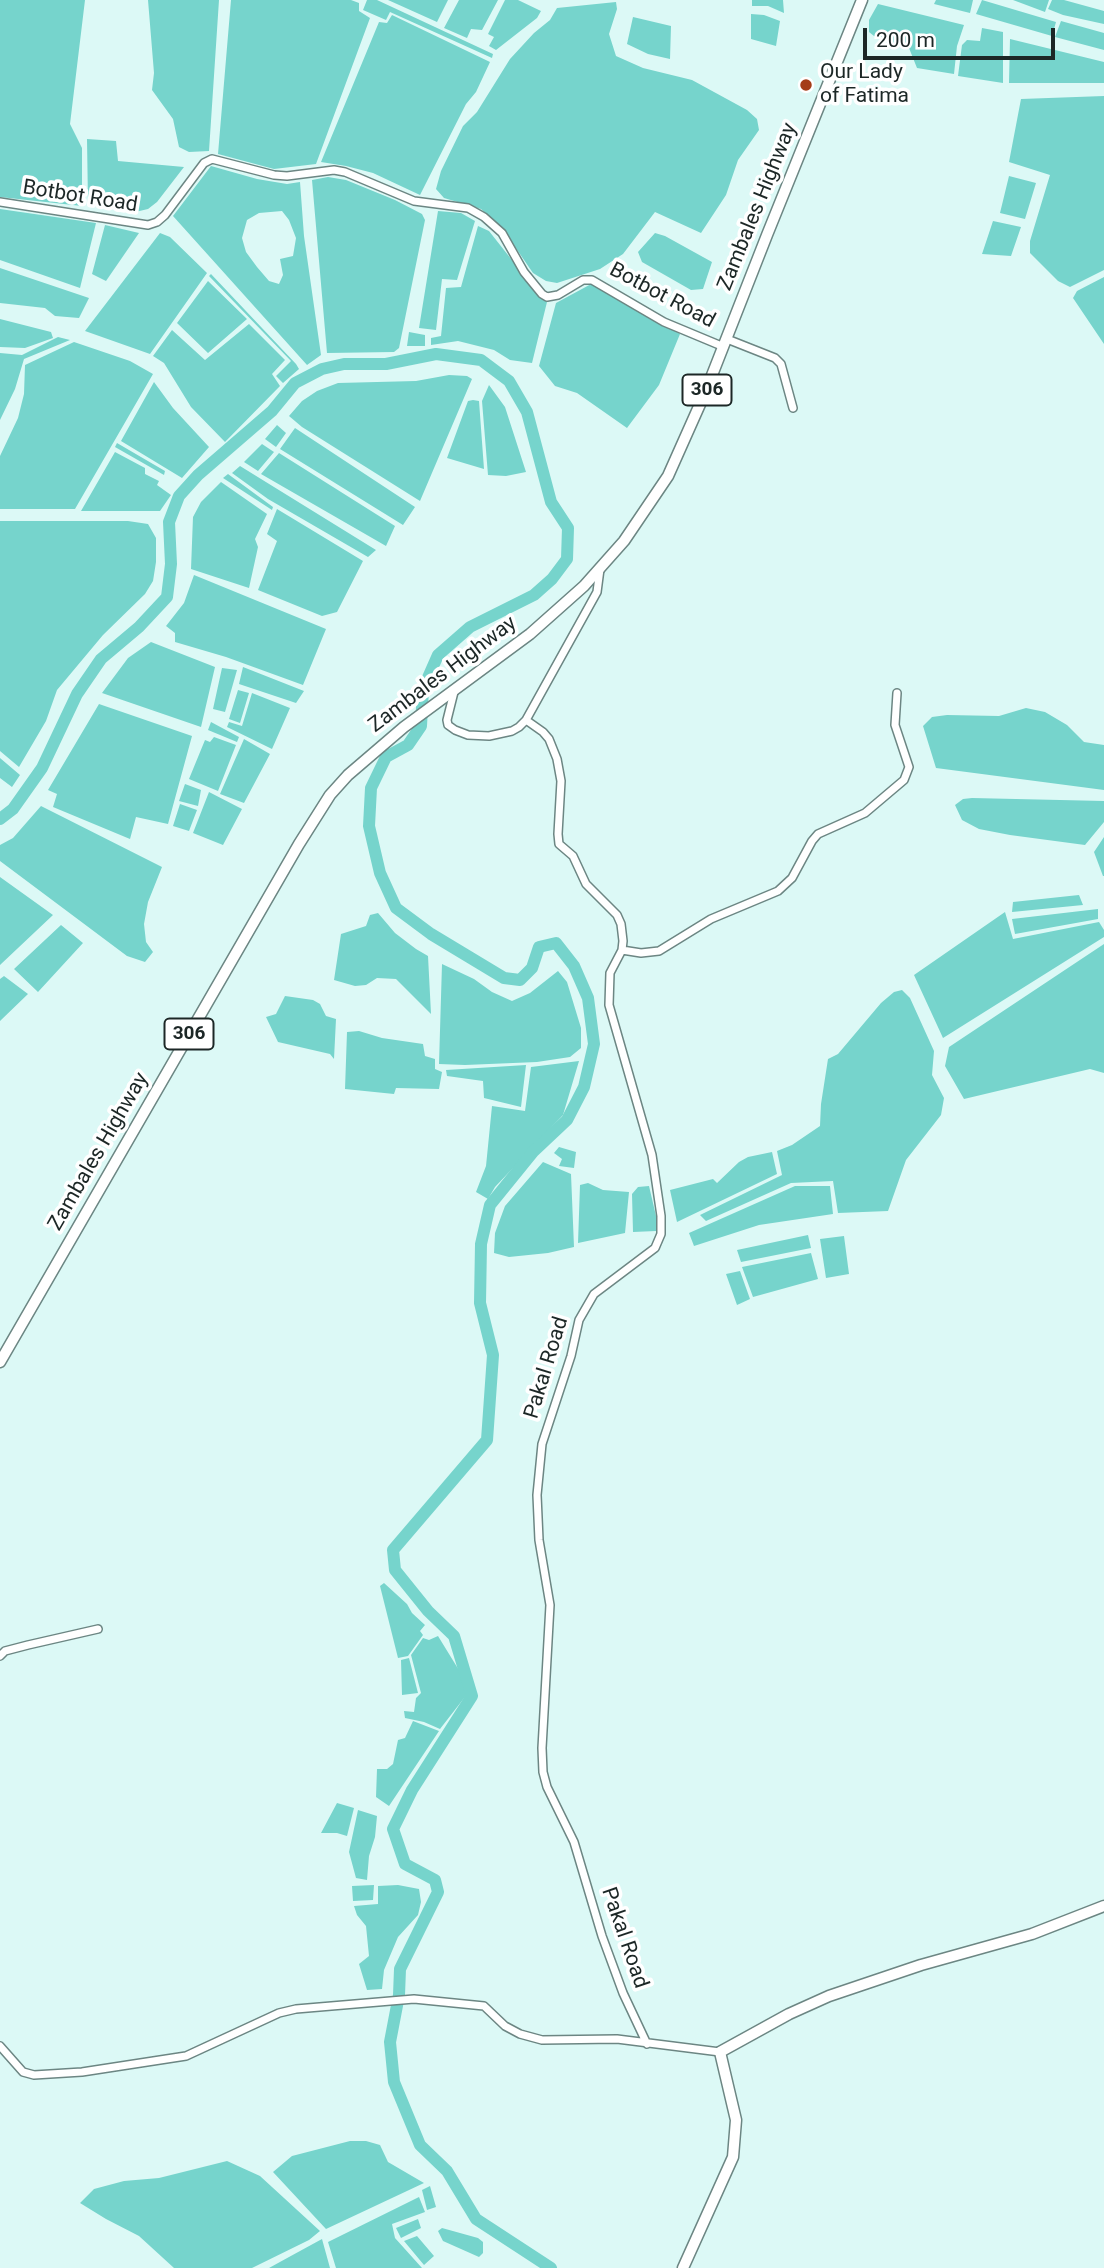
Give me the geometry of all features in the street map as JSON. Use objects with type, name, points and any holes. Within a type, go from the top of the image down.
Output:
[{"type":"main road","name":"Zambales Highway","points":[[0,1362],[314,820],[348,775],[404,727],[530,634],[600,569],[637,523],[667,476],[725,343],[862,0]]},
{"type":"main road","points":[[683,2268],[733,2157],[736,2120],[720,2052],[789,2014],[829,1996],[921,1965],[1032,1934],[1104,1906]]},
{"type":"street","name":"Botbot Road","points":[[0,202],[148,225],[165,215],[204,163],[212,159],[274,175],[334,170],[345,172],[414,201],[468,208],[484,217],[502,233],[524,272],[547,297],[558,295],[583,280],[592,280],[655,317],[725,343]]},
{"type":"street","points":[[725,343],[775,358],[780,365],[793,408]]},
{"type":"street","points":[[454,689],[447,720],[451,728],[460,733],[474,736],[498,735],[512,731],[526,720],[597,592],[600,569]]},
{"type":"street","points":[[526,720],[549,739],[557,759],[561,780],[559,844],[573,856],[586,884],[619,919],[623,935],[622,950],[641,953],[659,951],[711,919],[778,891],[792,878],[818,834],[865,813],[904,780],[909,767],[895,725],[897,693]]},
{"type":"street","name":"Pakal Road","points":[[622,950],[610,973],[609,1005],[652,1155],[661,1234],[655,1248],[594,1294],[586,1306],[579,1320],[571,1356],[542,1444],[537,1495],[539,1540],[550,1615],[542,1760],[547,1787],[576,1850],[601,1937],[647,2044]]},
{"type":"street","points":[[0,1656],[5,1651],[98,1629]]},
{"type":"street","points":[[0,2046],[23,2072],[34,2075],[82,2072],[186,2056],[279,2013],[296,2009],[414,1999],[484,2006],[505,2026],[520,2035],[542,2040],[617,2039],[720,2052]]},
{"type":"water","points":[[0,0],[85,0],[70,124],[82,148],[82,206],[0,197]]},
{"type":"water","points":[[148,0],[219,0],[209,151],[189,152],[179,147],[173,119],[152,90],[154,73]]},
{"type":"water","points":[[231,0],[351,0],[359,3],[359,11],[370,18],[316,164],[274,169],[218,154]]},
{"type":"water","points":[[367,0],[377,0],[493,54],[492,58],[390,12],[386,20],[363,10]]},
{"type":"water","points":[[388,0],[448,0],[437,22]]},
{"type":"water","points":[[459,0],[498,0],[482,30],[471,29],[467,38],[444,28]]},
{"type":"water","points":[[505,0],[518,0],[541,11],[537,18],[496,50],[489,46],[494,37],[488,34]]},
{"type":"water","points":[[752,0],[783,0],[784,13],[768,6],[752,6]]},
{"type":"water","points":[[936,0],[973,0],[970,13],[934,4]]},
{"type":"water","points":[[982,0],[1056,22],[1052,36],[976,14]]},
{"type":"water","points":[[1013,0],[1049,0],[1045,12]]},
{"type":"water","points":[[1052,0],[1064,0],[1104,11],[1104,24],[1048,9]]},
{"type":"water","points":[[616,2],[617,9],[609,34],[616,56],[643,68],[692,80],[747,110],[757,119],[759,130],[738,160],[726,195],[701,233],[655,212],[623,254],[600,269],[557,283],[546,281],[533,273],[502,228],[481,209],[444,198],[436,189],[441,171],[463,126],[477,112],[510,59],[550,20],[557,8]]},
{"type":"water","points":[[878,4],[964,25],[957,46],[954,74],[917,68],[909,48],[869,32],[869,20]]},
{"type":"water","points":[[751,14],[780,21],[776,46],[751,39]]},
{"type":"water","points":[[392,15],[490,62],[420,195],[373,173],[321,162],[379,22],[387,23]]},
{"type":"water","points":[[633,17],[671,26],[670,59],[648,54],[627,44]]},
{"type":"water","points":[[1061,21],[1104,33],[1104,50],[1055,37]]},
{"type":"water","points":[[982,28],[1003,32],[1003,83],[958,76],[962,45],[967,40],[980,41]]},
{"type":"water","points":[[1010,39],[1104,62],[1104,83],[1009,83]]},
{"type":"water","points":[[1104,96],[1104,270],[1070,287],[1058,281],[1030,253],[1030,241],[1050,175],[1009,162],[1021,99]]},
{"type":"water","points":[[87,139],[116,141],[118,161],[184,167],[157,202],[148,209],[131,213],[88,203]]},
{"type":"water","points":[[211,166],[257,179],[287,184],[300,182],[304,236],[321,355],[307,365],[173,216]],"holes":[[[282,211],[296,238],[293,256],[280,259],[283,275],[279,284],[269,281],[257,267],[246,252],[242,238],[247,220],[259,213]]]},
{"type":"water","points":[[1009,176],[1036,183],[1025,219],[1000,213]]},
{"type":"water","points":[[328,177],[346,180],[395,200],[422,214],[425,220],[399,348],[394,352],[327,353],[312,180]]},
{"type":"water","points":[[0,209],[96,223],[80,288],[0,260]]},
{"type":"water","points":[[438,211],[461,213],[475,221],[457,280],[442,279],[436,330],[419,328]]},
{"type":"water","points":[[993,221],[1021,227],[1011,256],[982,254]]},
{"type":"water","points":[[105,225],[139,233],[106,281],[92,274]]},
{"type":"water","points":[[478,226],[489,231],[547,302],[532,363],[510,360],[494,350],[458,341],[431,345],[431,338],[441,336],[446,288],[461,287]]},
{"type":"water","points":[[160,233],[170,237],[207,273],[150,354],[85,331]]},
{"type":"water","points":[[655,233],[712,262],[703,289],[691,290],[642,262],[638,252]]},
{"type":"water","points":[[0,268],[89,298],[79,318],[55,316],[45,308],[0,303]]},
{"type":"water","points":[[211,274],[296,364],[299,369],[283,383],[276,376],[291,361],[209,276]]},
{"type":"water","points":[[1104,277],[1104,344],[1073,298],[1077,291]]},
{"type":"water","points":[[208,281],[247,319],[208,353],[177,323]]},
{"type":"water","points":[[593,283],[680,334],[659,385],[627,428],[577,393],[555,386],[539,366],[556,303]]},
{"type":"water","points":[[0,319],[51,332],[53,338],[25,348],[0,347]]},
{"type":"water","points":[[249,324],[285,360],[272,374],[280,386],[225,442],[191,407],[164,363],[153,356],[172,330],[205,360]]},
{"type":"water","points":[[409,332],[425,335],[425,346],[407,346]]},
{"type":"water","points":[[58,337],[70,340],[24,359],[15,389],[0,420],[0,353],[22,355]]},
{"type":"water","points":[[74,342],[130,361],[153,374],[75,509],[0,509],[0,456],[18,418],[24,394],[25,365]]},
{"type":"water","points":[[449,375],[472,379],[420,501],[302,427],[289,416],[302,401],[317,391],[338,383],[416,381]]},
{"type":"water","points":[[154,382],[173,408],[209,447],[182,478],[121,441]]},
{"type":"water","points":[[489,385],[505,407],[526,472],[506,476],[488,475],[482,401]]},
{"type":"water","points":[[468,401],[479,401],[484,469],[447,458]]},
{"type":"water","points":[[277,425],[286,433],[276,447],[265,439]]},
{"type":"water","points":[[295,428],[415,507],[403,525],[280,449]]},
{"type":"water","points":[[117,443],[165,471],[164,475],[115,447]]},
{"type":"water","points":[[262,444],[274,452],[258,471],[244,462]]},
{"type":"water","points":[[115,452],[145,468],[145,474],[159,481],[157,485],[171,495],[160,511],[81,511]]},
{"type":"water","points":[[279,453],[395,526],[386,546],[261,474]]},
{"type":"water","points":[[240,466],[376,550],[368,557],[268,499],[232,473]]},
{"type":"water","points":[[228,474],[273,507],[272,510],[223,478]]},
{"type":"water","points":[[221,482],[267,514],[255,539],[258,547],[249,588],[191,569],[193,517],[201,502]]},
{"type":"water","points":[[277,509],[363,561],[337,612],[322,616],[258,590],[277,541],[267,534]]},
{"type":"water","points":[[0,521],[128,521],[148,524],[156,538],[153,581],[145,594],[103,635],[57,690],[46,721],[19,767],[0,751]]},
{"type":"water","points":[[194,575],[326,629],[303,685],[175,642],[175,633],[166,626],[184,603]]},
{"type":"water","points":[[151,642],[215,667],[201,727],[102,693],[128,658]]},
{"type":"water","points":[[243,667],[304,691],[296,703],[239,684]]},
{"type":"water","points":[[222,668],[237,670],[225,712],[213,709]]},
{"type":"water","points":[[238,690],[249,693],[240,723],[229,719]]},
{"type":"water","points":[[252,693],[290,708],[272,749],[227,727],[229,722],[242,726]]},
{"type":"water","points":[[99,704],[192,736],[168,824],[136,817],[130,839],[53,807],[57,794],[48,790]]},
{"type":"water","points":[[1026,708],[1045,712],[1067,725],[1084,742],[1104,745],[1104,790],[936,768],[923,726],[932,717],[999,716]]},
{"type":"water","points":[[211,722],[239,737],[237,742],[208,730]]},
{"type":"water","points":[[214,737],[236,745],[218,791],[189,779],[205,740],[210,742]]},
{"type":"water","points":[[244,739],[270,754],[244,803],[220,794]]},
{"type":"water","points":[[0,758],[20,775],[12,787],[0,778]]},
{"type":"water","points":[[185,784],[201,790],[198,806],[179,801]]},
{"type":"water","points":[[209,792],[242,809],[223,845],[193,833]]},
{"type":"water","points":[[963,799],[1104,801],[1104,822],[1085,845],[1010,835],[979,829],[962,820],[955,805]]},
{"type":"water","points":[[180,804],[197,810],[189,831],[173,826]]},
{"type":"water","points":[[41,806],[162,867],[148,902],[144,924],[146,942],[153,952],[145,962],[127,956],[0,861],[0,845],[13,838]]},
{"type":"water","points":[[1104,837],[1104,876],[1103,876],[1094,852]]},
{"type":"water","points":[[0,877],[53,915],[0,965]]},
{"type":"water","points":[[1079,895],[1083,905],[1012,912],[1013,902]]},
{"type":"water","points":[[1098,909],[1098,919],[1015,934],[1012,919]]},
{"type":"water","points":[[1005,912],[1013,939],[1099,922],[1104,930],[1104,937],[943,1038],[914,975]]},
{"type":"water","points":[[378,913],[395,933],[428,956],[431,1014],[396,979],[377,978],[366,985],[355,986],[334,980],[341,934],[366,926],[370,915]]},
{"type":"water","points":[[61,925],[83,943],[38,992],[14,969]]},
{"type":"water","points":[[1104,944],[1104,1073],[1090,1069],[964,1099],[945,1066],[949,1047]]},
{"type":"water","points":[[442,964],[512,1001],[530,993],[558,971],[567,982],[581,1028],[581,1048],[570,1057],[537,1062],[439,1064]]},
{"type":"water","points":[[4,976],[28,994],[0,1021],[0,979]]},
{"type":"water","points":[[902,990],[910,998],[934,1051],[932,1075],[944,1098],[941,1115],[906,1160],[888,1211],[838,1213],[833,1181],[791,1183],[706,1221],[700,1215],[782,1175],[777,1151],[792,1145],[820,1126],[828,1059],[838,1054],[881,1003],[894,992]]},
{"type":"water","points":[[285,996],[313,1000],[320,1004],[326,1016],[336,1019],[334,1059],[330,1054],[278,1042],[266,1017],[276,1014]]},
{"type":"water","points":[[359,1031],[382,1038],[423,1044],[425,1056],[435,1059],[435,1069],[442,1072],[439,1089],[396,1088],[394,1094],[345,1089],[347,1032]]},
{"type":"water","points":[[579,1061],[563,1115],[495,1187],[488,1199],[476,1192],[486,1166],[492,1106],[525,1111],[531,1067]]},
{"type":"water","points":[[526,1065],[521,1107],[484,1098],[483,1081],[447,1076],[446,1070]]},
{"type":"water","points":[[559,1147],[576,1152],[574,1168],[559,1166],[562,1159],[554,1153]]},
{"type":"water","points":[[772,1152],[777,1174],[677,1222],[670,1190],[713,1179],[717,1183],[739,1162],[748,1157]]},
{"type":"water","points":[[543,1162],[571,1174],[574,1247],[509,1257],[494,1253],[495,1233],[505,1206]]},
{"type":"water","points":[[588,1183],[603,1190],[629,1192],[625,1233],[578,1243],[580,1185]]},
{"type":"water","points":[[649,1186],[656,1216],[656,1231],[633,1232],[632,1194],[638,1187]]},
{"type":"water","points":[[795,1186],[830,1186],[833,1214],[759,1225],[694,1246],[689,1233]]},
{"type":"water","points":[[808,1235],[811,1248],[741,1262],[737,1250]]},
{"type":"water","points":[[844,1236],[849,1274],[826,1278],[820,1239]]},
{"type":"water","points":[[811,1253],[818,1279],[753,1297],[742,1267]]},
{"type":"water","points":[[740,1271],[750,1299],[737,1305],[726,1274]]},
{"type":"water","points":[[384,1583],[425,1625],[420,1631],[423,1635],[408,1656],[398,1658],[380,1586]]},
{"type":"water","points":[[438,1636],[465,1680],[468,1693],[440,1729],[405,1718],[404,1711],[414,1712],[416,1698],[421,1693],[411,1655],[423,1638],[429,1640]]},
{"type":"water","points":[[409,1658],[418,1693],[402,1695],[401,1660]]},
{"type":"water","points":[[413,1721],[439,1731],[389,1806],[376,1797],[377,1769],[387,1769],[393,1764],[398,1740],[405,1738]]},
{"type":"water","points":[[337,1803],[354,1808],[347,1836],[321,1833]]},
{"type":"water","points":[[358,1810],[377,1816],[367,1880],[356,1878],[349,1852]]},
{"type":"water","points":[[374,1885],[373,1900],[353,1901],[352,1886]]},
{"type":"water","points":[[398,1885],[419,1889],[421,1902],[418,1915],[398,1937],[384,1970],[382,1989],[367,1990],[359,1964],[369,1956],[366,1926],[354,1906],[378,1904],[378,1886]]},
{"type":"water","points":[[350,2141],[366,2141],[380,2145],[388,2162],[424,2183],[326,2229],[273,2172],[292,2156]]},
{"type":"water","points":[[227,2161],[260,2176],[320,2231],[309,2240],[252,2268],[174,2268],[139,2236],[80,2203],[94,2189],[124,2181],[159,2178]]},
{"type":"water","points":[[430,2186],[436,2207],[427,2210],[422,2190]]},
{"type":"water","points":[[419,2197],[425,2212],[392,2224],[395,2238],[422,2268],[336,2268],[328,2242]]},
{"type":"water","points":[[418,2219],[421,2228],[401,2238],[396,2228]]},
{"type":"water","points":[[442,2228],[478,2238],[483,2242],[483,2253],[479,2257],[443,2241],[438,2231]]},
{"type":"water","points":[[417,2236],[434,2256],[424,2265],[404,2241]]},
{"type":"water","points":[[322,2239],[330,2268],[269,2268],[289,2257]]},
{"type":"waterway","points":[[0,819],[13,809],[42,768],[77,694],[101,659],[139,627],[167,597],[171,564],[169,522],[179,496],[198,475],[272,411],[295,383],[322,369],[344,364],[386,364],[436,354],[481,360],[509,381],[527,412],[551,502],[568,528],[567,559],[552,579],[534,595],[470,627],[438,655],[423,689],[421,726],[408,745],[386,757],[371,788],[369,826],[380,873],[396,908],[431,934],[504,978],[520,980],[532,968],[539,947],[556,943],[574,966],[588,998],[594,1044],[584,1087],[567,1120],[533,1152],[490,1205],[481,1244],[480,1303],[493,1355],[487,1440],[393,1550],[395,1570],[428,1611],[454,1636],[472,1696],[412,1790],[393,1829],[405,1864],[435,1880],[438,1892],[400,1969],[399,1995],[390,2042],[394,2082],[420,2145],[447,2171],[476,2219],[551,2268]]},
{"type":"place","name":"Our Lady of Fatima","points":[[806,85]]}]
